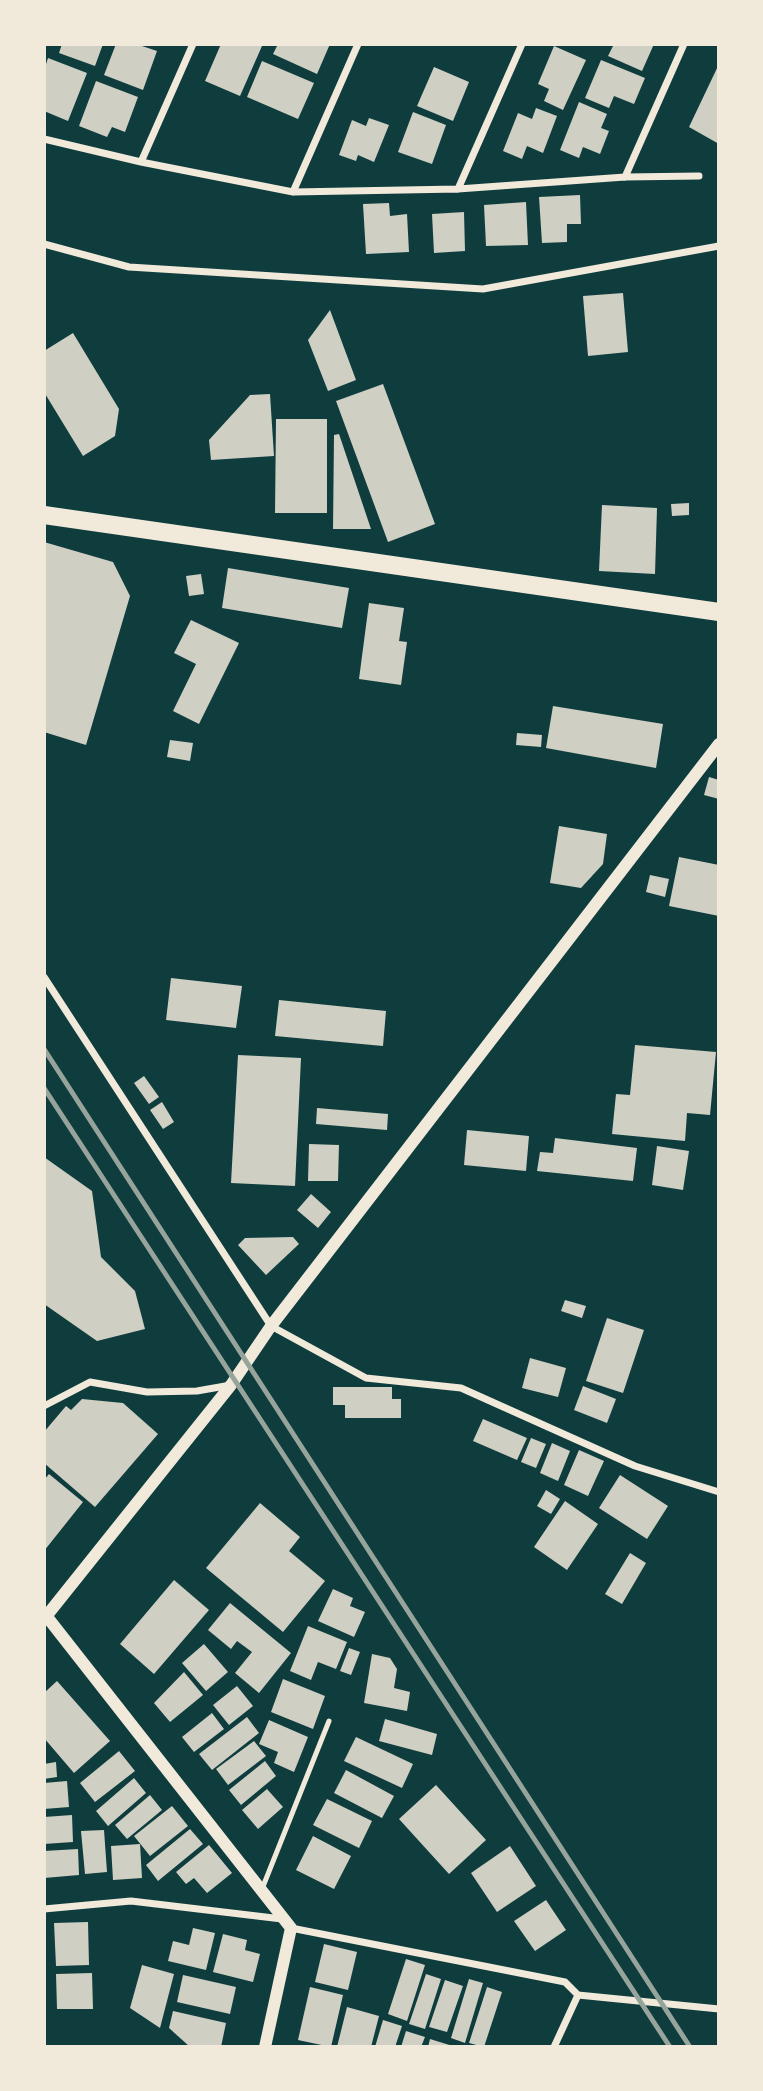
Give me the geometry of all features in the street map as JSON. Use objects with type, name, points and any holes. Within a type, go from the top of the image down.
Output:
[{"type":"main road","points":[[44,515],[719,612]]},
{"type":"street","points":[[141,162],[193,44]]},
{"type":"street","points":[[293,192],[358,44]]},
{"type":"street","points":[[458,189],[522,44]]},
{"type":"street","points":[[625,177],[684,44]]},
{"type":"street","points":[[44,139],[141,162],[293,192],[458,189],[625,177],[699,176]]},
{"type":"street","points":[[44,244],[129,267],[483,289],[719,246]]},
{"type":"street","points":[[267,2047],[287,1924],[45,1616],[230,1385],[271,1326],[719,744]]},
{"type":"street","points":[[44,977],[271,1326],[366,1378],[461,1388],[635,1466],[719,1492]]},
{"type":"street","points":[[44,1406],[90,1382],[148,1392],[197,1391],[230,1385]]},
{"type":"street","points":[[44,1909],[131,1901],[287,1924],[565,1982],[578,1996],[719,2010]]},
{"type":"street","points":[[554,2047],[578,1996]]},
{"type":"lane","points":[[260,1892],[329,1721]]},
{"type":"building","points":[[62,44],[103,44],[95,66],[59,53]]},
{"type":"building","points":[[116,44],[136,44],[157,51],[143,90],[104,75]]},
{"type":"building","points":[[221,44],[262,46],[240,96],[205,81]]},
{"type":"building","points":[[278,44],[330,44],[317,74],[273,54]]},
{"type":"building","points":[[614,44],[654,44],[642,71],[608,56]]},
{"type":"building","points":[[554,46],[586,60],[563,110],[544,101],[549,89],[538,84]]},
{"type":"building","points":[[48,58],[87,73],[68,121],[44,111],[44,70]]},
{"type":"building","points":[[601,60],[645,78],[634,104],[614,96],[609,108],[585,98]]},
{"type":"building","points":[[262,61],[314,83],[298,119],[247,97]]},
{"type":"building","points":[[719,64],[719,144],[689,127]]},
{"type":"building","points":[[434,67],[469,82],[453,121],[417,106]]},
{"type":"building","points":[[96,81],[138,97],[125,132],[112,127],[107,137],[79,126]]},
{"type":"building","points":[[579,102],[607,114],[601,128],[609,131],[600,154],[583,147],[579,158],[560,150]]},
{"type":"building","points":[[536,108],[557,116],[543,153],[527,146],[522,159],[503,151],[518,113],[532,119]]},
{"type":"building","points":[[413,112],[446,125],[432,164],[398,152]]},
{"type":"building","points":[[369,118],[389,125],[374,162],[358,155],[356,161],[339,155],[352,120],[366,126]]},
{"type":"building","points":[[580,195],[581,224],[567,224],[567,242],[542,243],[539,197]]},
{"type":"building","points":[[526,202],[528,245],[486,246],[484,205]]},
{"type":"building","points":[[389,203],[390,216],[407,214],[409,252],[366,254],[363,204]]},
{"type":"building","points":[[464,212],[465,251],[434,253],[432,214]]},
{"type":"building","points":[[623,293],[628,352],[588,356],[583,296]]},
{"type":"building","points":[[330,310],[356,380],[328,391],[308,340]]},
{"type":"building","points":[[73,333],[119,409],[115,436],[83,456],[44,392],[44,351]]},
{"type":"building","points":[[383,384],[435,524],[388,542],[336,401]]},
{"type":"building","points":[[270,394],[274,456],[211,460],[209,440],[250,395]]},
{"type":"building","points":[[276,419],[327,419],[327,513],[275,513]]},
{"type":"building","points":[[339,434],[371,529],[333,529],[334,435]]},
{"type":"building","points":[[689,503],[689,515],[672,516],[671,504]]},
{"type":"building","points":[[602,505],[657,508],[655,574],[599,571]]},
{"type":"building","points":[[44,542],[113,562],[130,596],[86,745],[44,732]]},
{"type":"building","points":[[228,568],[349,588],[342,628],[222,608]]},
{"type":"building","points":[[201,574],[204,594],[189,596],[186,576]]},
{"type":"building","points":[[369,603],[404,608],[399,641],[407,642],[401,685],[359,679]]},
{"type":"building","points":[[191,620],[239,643],[199,724],[173,711],[196,664],[174,653]]},
{"type":"building","points":[[553,706],[663,724],[656,768],[546,748]]},
{"type":"building","points":[[517,733],[542,735],[541,747],[516,745]]},
{"type":"building","points":[[170,740],[193,743],[190,761],[167,757]]},
{"type":"building","points":[[709,777],[719,780],[719,799],[704,795]]},
{"type":"building","points":[[559,826],[607,834],[603,864],[581,888],[550,883]]},
{"type":"building","points":[[679,857],[719,865],[719,916],[669,906]]},
{"type":"building","points":[[650,875],[669,879],[665,897],[646,892]]},
{"type":"building","points":[[171,978],[242,986],[236,1028],[166,1020]]},
{"type":"building","points":[[279,1000],[386,1011],[383,1046],[275,1036]]},
{"type":"building","points":[[635,1045],[716,1052],[710,1115],[687,1113],[685,1141],[612,1134],[616,1094],[630,1095]]},
{"type":"building","points":[[238,1055],[301,1058],[295,1186],[231,1183]]},
{"type":"building","points":[[144,1076],[159,1097],[149,1104],[134,1083]]},
{"type":"building","points":[[162,1102],[174,1122],[163,1129],[150,1110]]},
{"type":"building","points":[[317,1108],[388,1114],[387,1130],[316,1124]]},
{"type":"building","points":[[467,1130],[529,1136],[526,1171],[464,1165]]},
{"type":"building","points":[[555,1138],[637,1148],[633,1181],[537,1171],[540,1152],[553,1153]]},
{"type":"building","points":[[309,1144],[339,1145],[338,1181],[308,1181]]},
{"type":"building","points":[[657,1146],[689,1151],[683,1190],[652,1185]]},
{"type":"building","points":[[44,1157],[92,1191],[101,1257],[135,1291],[145,1329],[97,1341],[44,1304]]},
{"type":"building","points":[[311,1194],[331,1212],[318,1228],[297,1210]]},
{"type":"building","points":[[293,1237],[299,1244],[266,1275],[238,1245],[245,1238]]},
{"type":"building","points":[[565,1300],[586,1306],[582,1318],[561,1311]]},
{"type":"building","points":[[607,1318],[644,1330],[623,1393],[586,1381]]},
{"type":"building","points":[[530,1358],[566,1368],[558,1397],[522,1388]]},
{"type":"building","points":[[583,1386],[616,1399],[607,1423],[574,1410]]},
{"type":"building","points":[[333,1387],[392,1387],[392,1399],[401,1399],[401,1418],[345,1418],[345,1405],[333,1405]]},
{"type":"building","points":[[82,1399],[123,1403],[158,1434],[95,1507],[44,1463],[44,1432],[66,1406],[71,1410]]},
{"type":"building","points":[[483,1419],[527,1438],[517,1460],[473,1441]]},
{"type":"building","points":[[531,1438],[546,1444],[536,1468],[521,1462]]},
{"type":"building","points":[[552,1443],[570,1451],[558,1481],[540,1473]]},
{"type":"building","points":[[579,1450],[604,1461],[588,1496],[564,1485]]},
{"type":"building","points":[[49,1474],[83,1502],[44,1551],[44,1480]]},
{"type":"building","points":[[620,1475],[668,1506],[647,1539],[599,1508]]},
{"type":"building","points":[[546,1490],[560,1499],[551,1514],[537,1506]]},
{"type":"building","points":[[565,1501],[598,1524],[567,1570],[534,1547]]},
{"type":"building","points":[[260,1503],[300,1537],[289,1551],[325,1581],[283,1632],[206,1568]]},
{"type":"building","points":[[630,1553],[646,1563],[622,1604],[605,1594]]},
{"type":"building","points":[[174,1580],[209,1610],[154,1674],[120,1644]]},
{"type":"building","points":[[333,1589],[353,1598],[350,1606],[365,1612],[354,1637],[318,1621]]},
{"type":"building","points":[[230,1603],[291,1653],[259,1693],[235,1673],[252,1652],[237,1641],[231,1649],[208,1630]]},
{"type":"building","points":[[308,1626],[347,1642],[336,1669],[318,1662],[311,1680],[290,1671]]},
{"type":"building","points":[[204,1644],[228,1672],[206,1691],[182,1663]]},
{"type":"building","points":[[349,1648],[360,1652],[351,1675],[340,1671]]},
{"type":"building","points":[[372,1654],[390,1658],[397,1669],[394,1688],[410,1692],[407,1711],[364,1703]]},
{"type":"building","points":[[184,1672],[203,1695],[170,1722],[154,1703]]},
{"type":"building","points":[[283,1679],[325,1696],[313,1729],[271,1712]]},
{"type":"building","points":[[57,1681],[110,1741],[74,1773],[44,1738],[44,1693]]},
{"type":"building","points":[[237,1686],[253,1706],[229,1725],[213,1705]]},
{"type":"building","points":[[212,1713],[224,1729],[194,1752],[182,1737]]},
{"type":"building","points":[[247,1717],[259,1733],[212,1770],[199,1754]]},
{"type":"building","points":[[385,1719],[437,1734],[432,1755],[379,1741]]},
{"type":"building","points":[[269,1720],[308,1737],[294,1772],[274,1763],[278,1752],[259,1744]]},
{"type":"building","points":[[356,1737],[413,1764],[402,1788],[344,1761]]},
{"type":"building","points":[[254,1741],[266,1756],[228,1785],[216,1769]]},
{"type":"building","points":[[119,1751],[135,1771],[95,1802],[80,1783]]},
{"type":"building","points":[[265,1761],[276,1776],[241,1805],[229,1790]]},
{"type":"building","points":[[56,1762],[57,1777],[44,1779],[44,1764]]},
{"type":"building","points":[[346,1770],[394,1796],[382,1818],[334,1793]]},
{"type":"building","points":[[134,1778],[146,1793],[108,1826],[96,1811]]},
{"type":"building","points":[[67,1781],[69,1807],[44,1809],[44,1783]]},
{"type":"building","points":[[436,1785],[486,1840],[449,1874],[399,1819]]},
{"type":"building","points":[[267,1789],[283,1807],[258,1829],[242,1810]]},
{"type":"building","points":[[150,1795],[162,1810],[127,1839],[115,1825]]},
{"type":"building","points":[[327,1799],[372,1821],[359,1848],[313,1825]]},
{"type":"building","points":[[172,1806],[188,1826],[150,1856],[134,1836]]},
{"type":"building","points":[[72,1815],[73,1842],[44,1844],[44,1817]]},
{"type":"building","points":[[190,1829],[203,1844],[158,1881],[146,1865]]},
{"type":"building","points":[[104,1830],[107,1872],[85,1874],[81,1831]]},
{"type":"building","points":[[313,1836],[351,1856],[334,1889],[296,1870]]},
{"type":"building","points":[[140,1844],[142,1878],[113,1880],[111,1846]]},
{"type":"building","points":[[209,1845],[232,1873],[207,1893],[194,1878],[186,1884],[176,1872]]},
{"type":"building","points":[[510,1846],[536,1886],[497,1912],[471,1873]]},
{"type":"building","points":[[78,1849],[79,1875],[44,1878],[44,1851]]},
{"type":"building","points":[[546,1900],[566,1930],[535,1951],[514,1921]]},
{"type":"building","points":[[88,1922],[89,1965],[56,1966],[54,1923]]},
{"type":"building","points":[[193,1928],[215,1933],[206,1970],[168,1961],[173,1941],[189,1945]]},
{"type":"building","points":[[223,1934],[247,1940],[245,1950],[260,1954],[253,1982],[213,1972]]},
{"type":"building","points":[[324,1944],[357,1952],[348,1990],[315,1982]]},
{"type":"building","points":[[406,1959],[425,1965],[407,2021],[388,2014]]},
{"type":"building","points":[[142,1965],[174,1974],[160,2028],[130,2008]]},
{"type":"building","points":[[92,1973],[93,2009],[57,2009],[56,1974]]},
{"type":"building","points":[[426,1974],[441,1979],[425,2029],[409,2024]]},
{"type":"building","points":[[183,1975],[236,1987],[230,2014],[177,2002]]},
{"type":"building","points":[[469,1979],[483,1983],[465,2043],[451,2038]]},
{"type":"building","points":[[445,1980],[463,1986],[447,2032],[429,2027]]},
{"type":"building","points":[[310,1987],[343,1995],[331,2047],[298,2040]]},
{"type":"building","points":[[487,1987],[502,1992],[484,2047],[469,2043]]},
{"type":"building","points":[[347,2007],[379,2016],[371,2047],[337,2047]]},
{"type":"building","points":[[173,2011],[226,2023],[221,2047],[190,2047],[169,2028]]},
{"type":"building","points":[[383,2020],[402,2026],[395,2047],[375,2047]]},
{"type":"building","points":[[406,2031],[425,2037],[421,2047],[401,2047]]},
{"type":"building","points":[[430,2039],[456,2047],[428,2047]]},
{"type":"railway","points":[[44,1049],[690,2047]]},
{"type":"railway","points":[[44,1088],[670,2047]]}]
